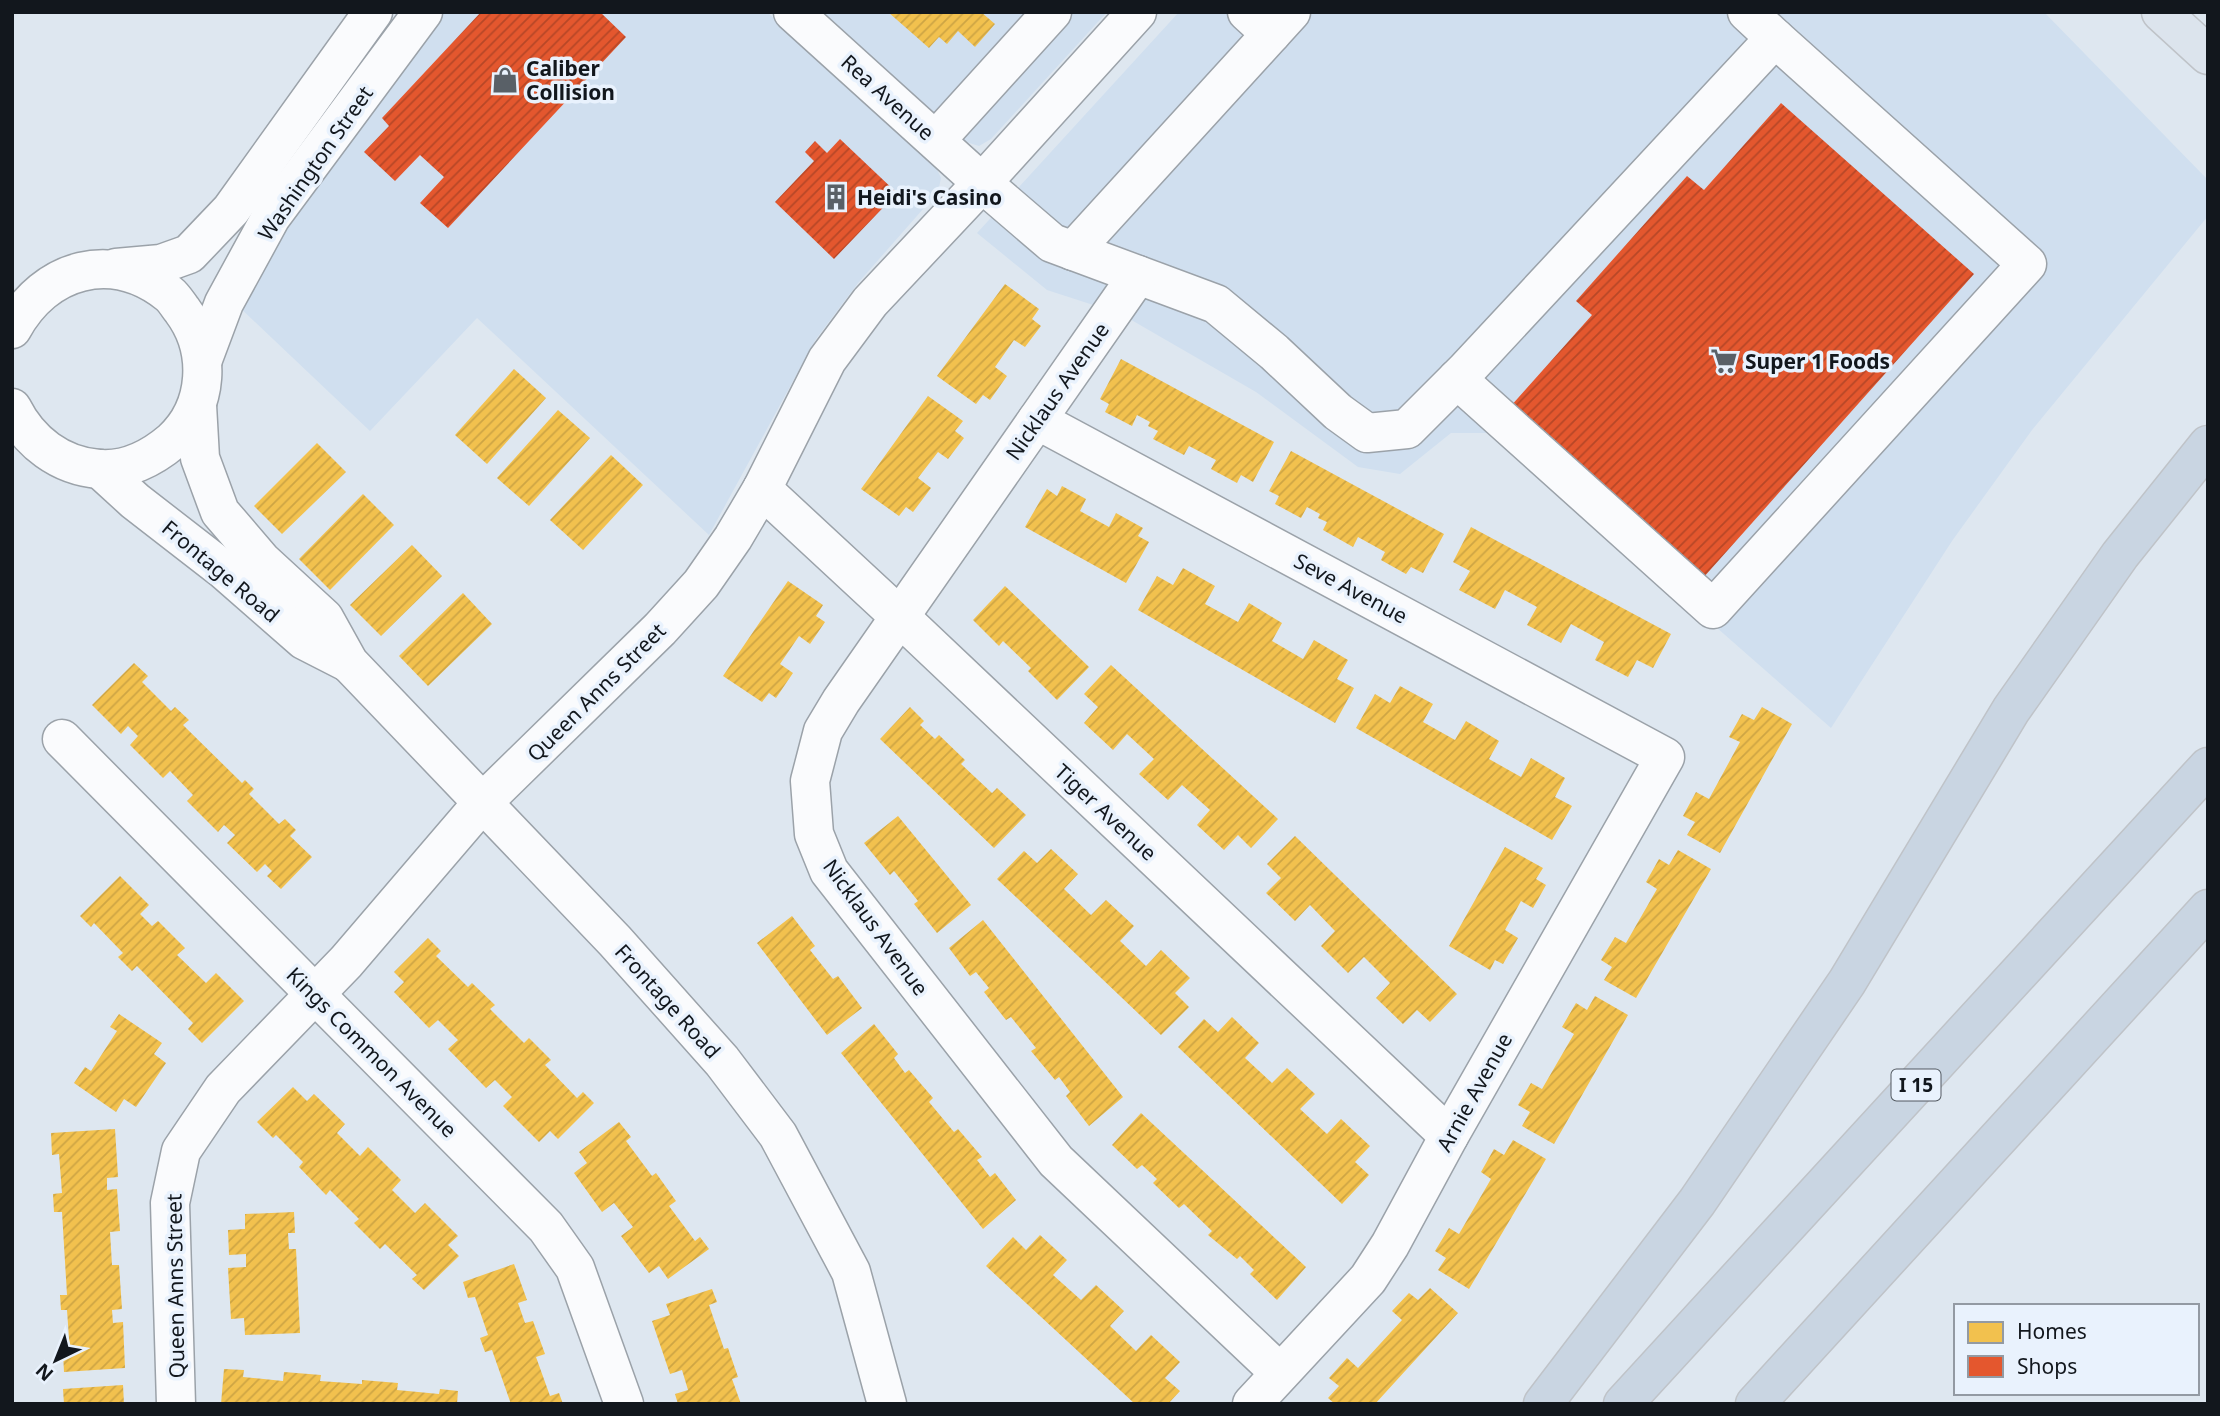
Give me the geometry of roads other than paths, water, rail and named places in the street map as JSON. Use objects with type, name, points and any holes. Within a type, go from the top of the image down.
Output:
[{"type":"highway","points":[[1543,1404],[1697,1202],[1847,982],[2011,710],[2120,555],[2208,444]]},
{"type":"highway","name":"I 15","points":[[1623,1404],[2208,767]]},
{"type":"highway","points":[[1755,1404],[2208,909]]},
{"type":"main road","points":[[2161,12],[2208,55]]},
{"type":"street","name":"Washington Street","points":[[12,330],[23,309],[45,287],[73,274],[161,264],[188,254],[231,210],[373,12]]},
{"type":"street","name":"Washington Street","points":[[203,359],[224,303],[271,218],[423,12]]},
{"type":"street","name":"Rea Avenue","points":[[793,12],[1052,243],[1216,304],[1338,412],[1367,433],[1406,429],[1457,379],[1775,38]]},
{"type":"street","points":[[936,140],[1052,12]]},
{"type":"street","name":"Queen Anns Street","points":[[176,1404],[170,1203],[181,1151],[223,1089],[346,962],[483,802],[660,629],[701,584],[762,489],[827,360],[870,302],[1137,12]]},
{"type":"street","points":[[1457,379],[1713,609],[2027,264],[1747,12]]},
{"type":"street","points":[[1073,251],[1270,20]]},
{"type":"street","points":[[12,408],[21,426],[42,448],[70,463],[100,469],[131,466],[159,452],[182,432],[197,405],[202,382],[203,359],[192,324],[171,295],[139,276],[103,269]]},
{"type":"street","name":"Nicklaus Avenue","points":[[1138,275],[841,701],[823,732],[810,781],[814,834],[829,871],[1056,1161],[1280,1373]]},
{"type":"street","name":"Frontage Road","points":[[197,405],[200,458],[220,512],[262,561],[324,618],[349,663],[615,941],[713,1051],[778,1135],[851,1272],[887,1404]]},
{"type":"street","name":"Seve Avenue","points":[[1037,420],[1665,757]]},
{"type":"street","name":"Frontage Road","points":[[100,469],[135,501],[224,570],[304,640],[349,663]]},
{"type":"street","name":"Tiger Avenue","points":[[762,489],[1449,1136]]},
{"type":"street","name":"Kings Common Avenue","points":[[62,739],[546,1227],[575,1268],[624,1404]]},
{"type":"street","name":"Arnie Avenue","points":[[1252,1404],[1367,1279],[1390,1245],[1449,1136],[1665,757]]},
{"type":"place","name":"Caliber Collision","points":[[505,80]]},
{"type":"place","name":"Heidi's Casino","points":[[836,197]]},
{"type":"place","name":"Super 1 Foods","points":[[1724,361]]}]
